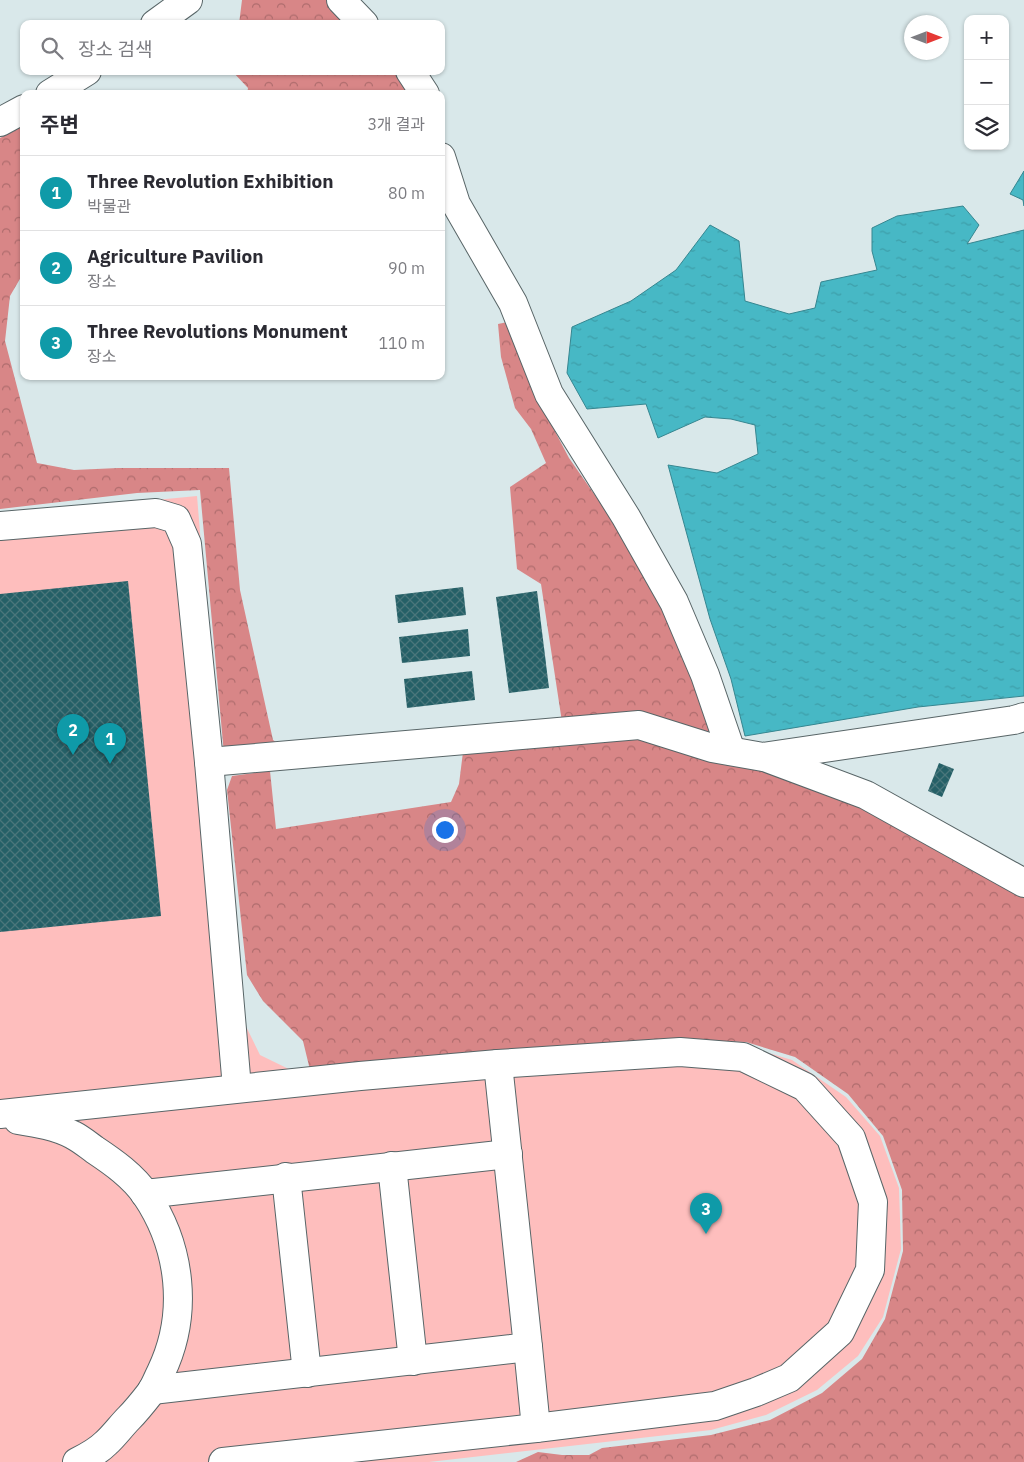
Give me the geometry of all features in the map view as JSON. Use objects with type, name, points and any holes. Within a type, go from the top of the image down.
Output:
[{"type":"lane","points":[[160,20],[188,0]]},
{"type":"lane","points":[[341,0],[360,20]]},
{"type":"lane","points":[[56,90],[81,75]]},
{"type":"lane","points":[[413,75],[422,90]]},
{"type":"lane","points":[[0,122],[20,111]]},
{"type":"lane","points":[[445,170],[456,204],[514,303],[548,394],[626,517],[674,602],[705,675],[731,751]]},
{"type":"lane","points":[[0,526],[156,513],[176,519],[187,544],[209,762],[237,1088]]},
{"type":"lane","points":[[763,757],[1024,717]]},
{"type":"lane","points":[[209,762],[639,724],[712,748],[763,757],[866,795],[1024,882]]},
{"type":"lane","points":[[0,1115],[350,1076],[680,1052],[743,1058],[805,1087],[851,1138],[873,1202],[870,1270],[840,1332],[789,1378],[715,1406],[319,1457],[223,1462]]},
{"type":"lane","points":[[498,1064],[536,1428]]},
{"type":"lane","points":[[0,1115],[54,1127],[74,1135],[115,1163],[146,1194],[164,1226],[173,1252],[178,1279],[179,1306],[168,1358],[152,1390],[141,1405],[106,1443],[77,1462]]},
{"type":"lane","points":[[146,1194],[508,1154]]},
{"type":"lane","points":[[392,1166],[413,1361]]},
{"type":"lane","points":[[286,1178],[307,1373]]},
{"type":"lane","points":[[152,1390],[528,1347]]},
{"type":"shaded area","points":[[197,496],[240,1014],[260,1055],[299,1074],[745,1046],[792,1060],[846,1097],[880,1136],[899,1188],[901,1249],[883,1317],[858,1356],[817,1390],[766,1415],[711,1430],[429,1462],[0,1462],[0,515]]},
{"type":"green space","points":[[242,0],[334,0],[352,20],[240,20]]},
{"type":"green space","points":[[236,75],[403,75],[412,90],[248,90],[248,88]]},
{"type":"green space","points":[[20,128],[20,279],[10,296],[5,341],[37,463],[74,470],[229,468],[240,590],[273,740],[280,745],[224,754],[200,490],[137,493],[0,509],[0,138]]},
{"type":"green space","points":[[512,321],[539,401],[569,458],[629,544],[675,630],[714,741],[562,722],[541,584],[517,569],[510,487],[546,463],[531,429],[515,408],[501,357],[498,324]]},
{"type":"green space","points":[[636,733],[801,783],[863,805],[1024,890],[1024,1462],[516,1462],[538,1452],[562,1455],[589,1455],[602,1448],[711,1435],[770,1420],[822,1393],[862,1359],[885,1319],[903,1251],[902,1190],[883,1136],[848,1094],[795,1057],[746,1042],[659,1039],[310,1070],[303,1041],[263,1001],[247,975],[227,790],[232,776],[270,771],[276,829],[451,802],[459,784],[463,752]]},
{"type":"water","points":[[1024,171],[1024,206],[1023,200],[1010,194]]},
{"type":"water","points":[[963,206],[979,225],[967,244],[1024,230],[1024,696],[918,707],[745,736],[731,679],[710,619],[668,465],[717,473],[758,454],[755,425],[731,419],[705,417],[658,438],[646,404],[587,409],[567,373],[572,327],[631,301],[676,270],[710,225],[739,241],[745,301],[789,314],[815,308],[821,282],[877,270],[872,251],[872,228],[897,216]]},
{"type":"building","points":[[128,581],[161,916],[0,932],[0,594]]},
{"type":"building","points":[[463,587],[466,615],[398,623],[395,595]]},
{"type":"building","points":[[537,591],[549,688],[509,693],[496,597]]},
{"type":"building","points":[[468,629],[470,656],[402,663],[399,637]]},
{"type":"building","points":[[472,671],[475,700],[407,708],[404,679]]},
{"type":"building","points":[[939,763],[954,769],[942,797],[928,791]]},
{"type":"place","name":"Agriculture Pavilion","points":[[73,755]]},
{"type":"place","name":"Three Revolution Exhibition","points":[[110,764]]},
{"type":"place","name":"Three Revolutions Monument","points":[[706,1234]]}]
